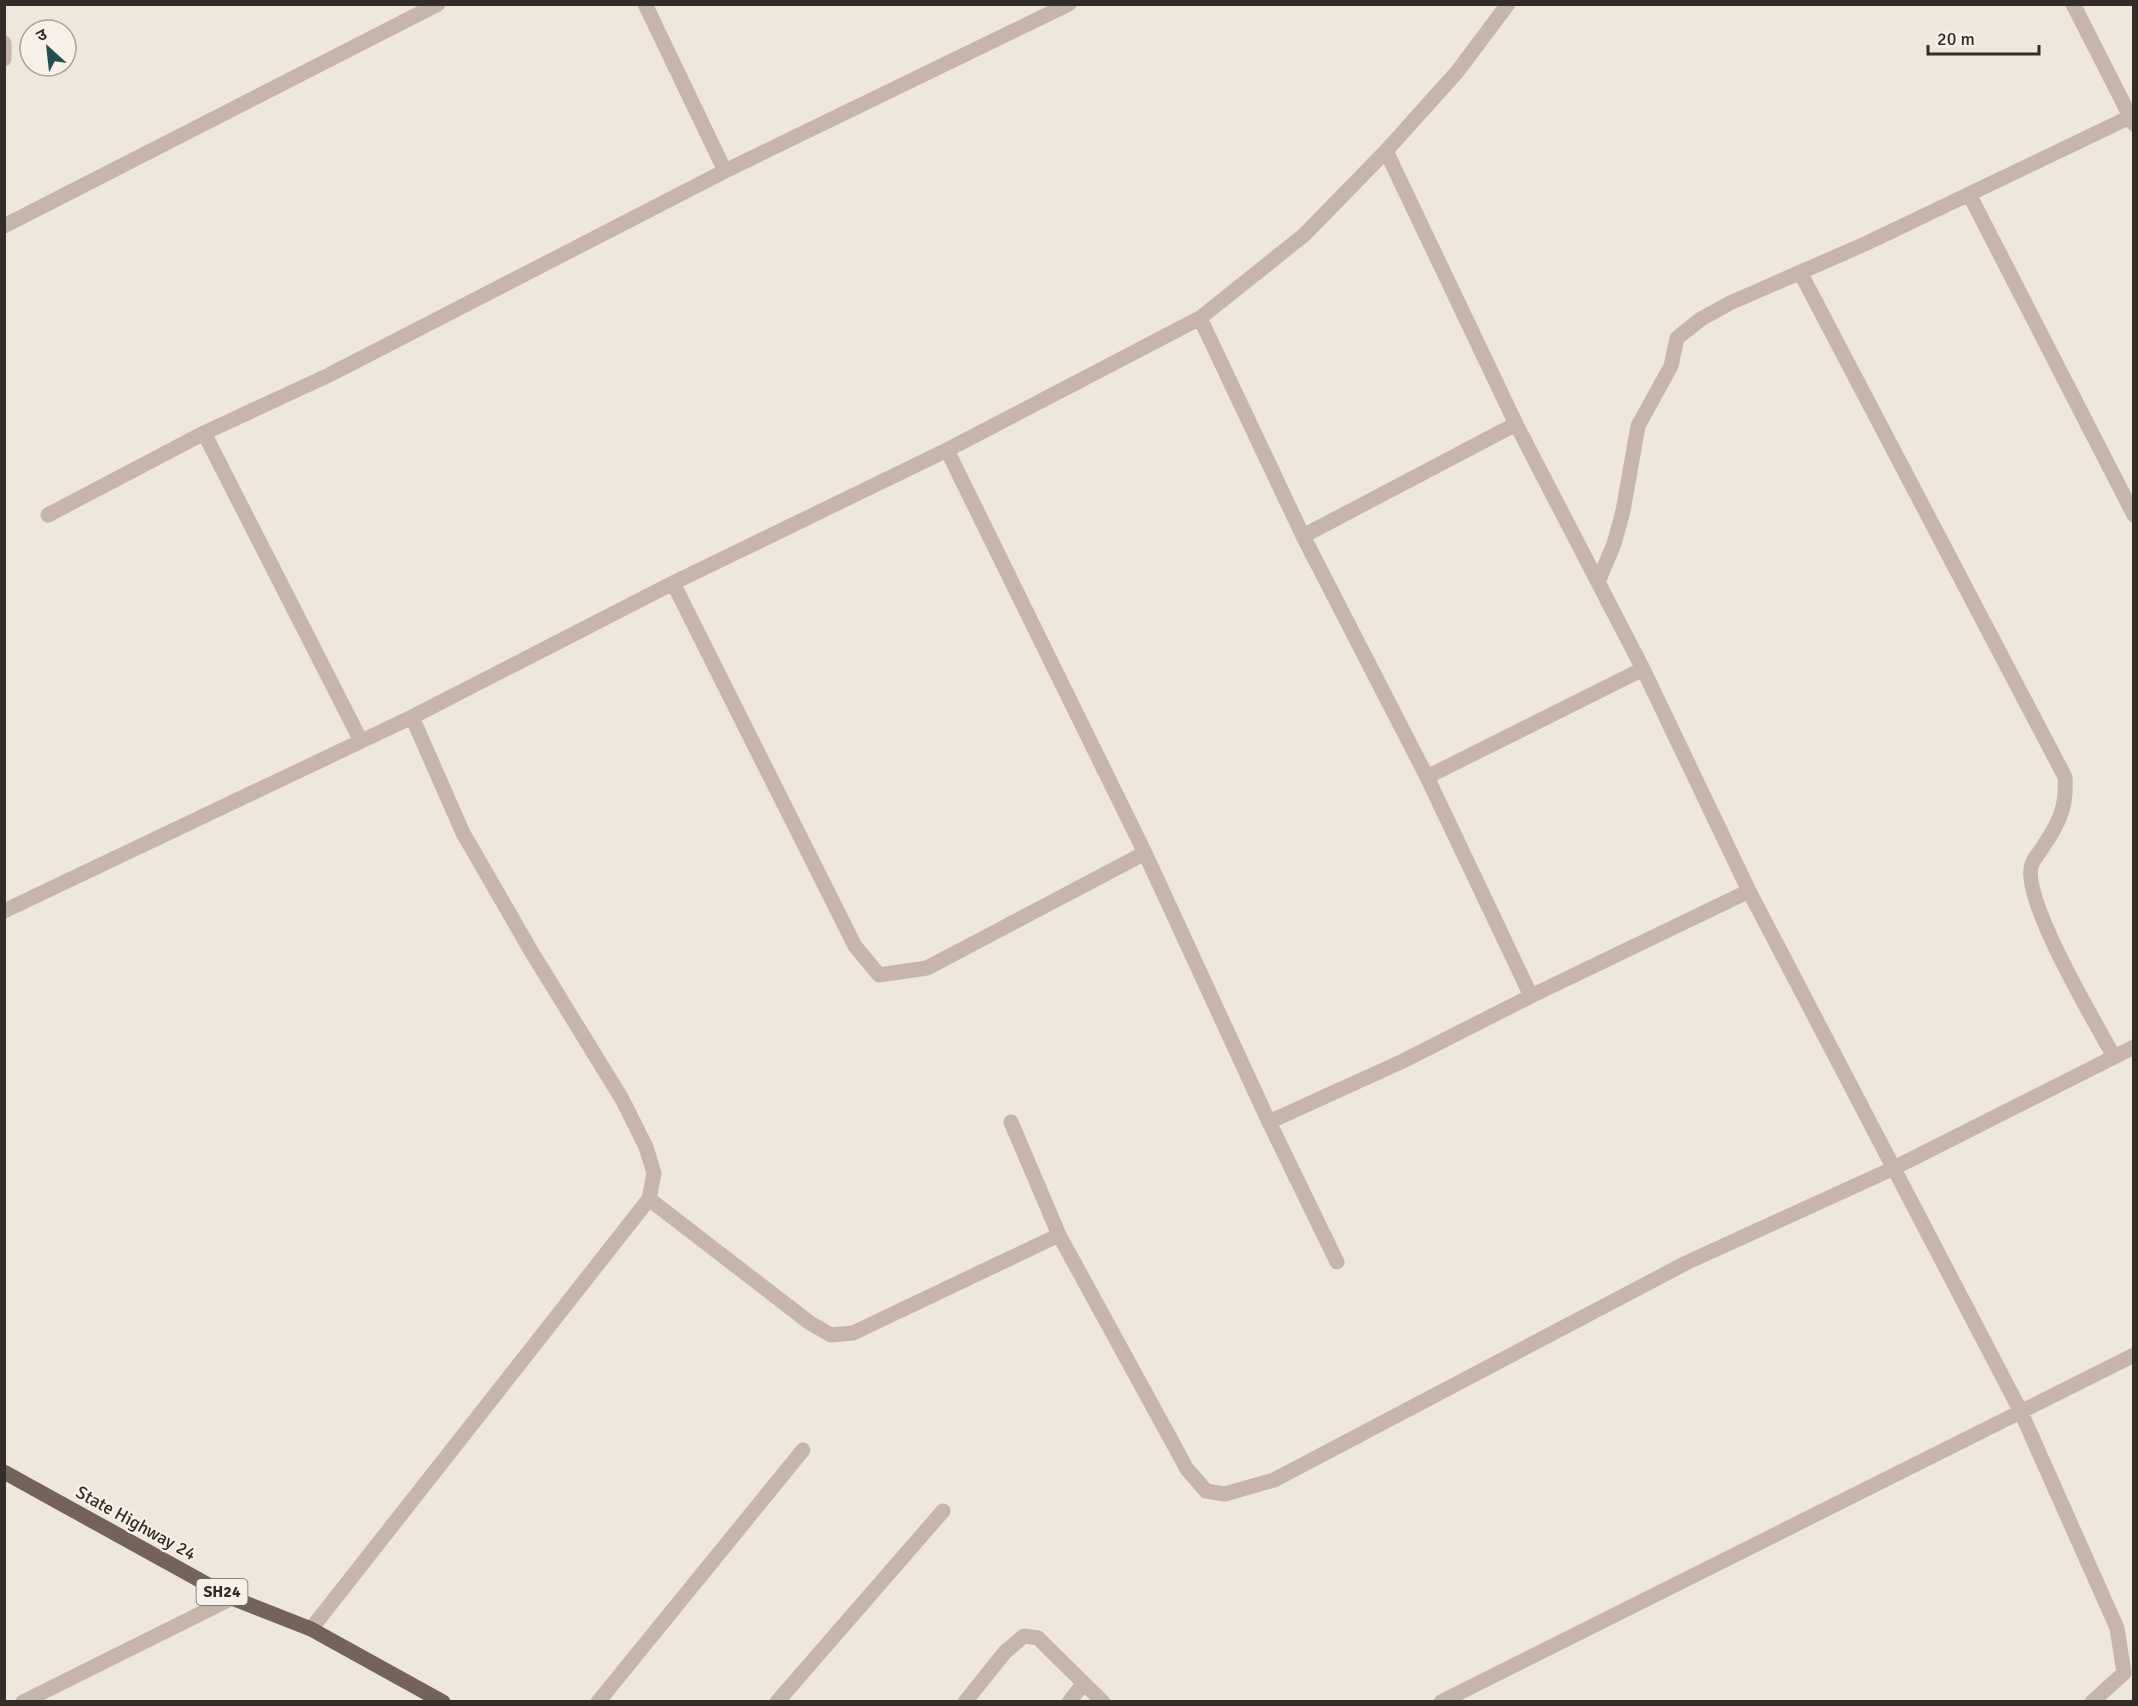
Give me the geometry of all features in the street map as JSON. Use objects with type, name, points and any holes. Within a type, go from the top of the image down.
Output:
[{"type":"main road","name":"State Highway 24","points":[[4,1472],[232,1598],[311,1629],[443,1701]]},
{"type":"street","points":[[4,226],[438,4]]},
{"type":"street","points":[[645,4],[725,171]]},
{"type":"street","points":[[48,515],[204,433],[329,375],[725,171],[1069,4]]},
{"type":"street","points":[[4,911],[412,717],[674,583],[947,450],[1200,318],[1304,235],[1386,151],[1457,72],[1508,4]]},
{"type":"street","points":[[1598,582],[1614,544],[1623,512],[1638,426],[1671,366],[1677,338],[1701,319],[1730,303],[2132,120],[2073,4]]},
{"type":"street","points":[[4,43],[4,59]]},
{"type":"street","points":[[1386,151],[1516,424],[1643,669],[1749,891],[1892,1169],[2020,1410],[2117,1628],[2124,1673],[2092,1701]]},
{"type":"street","points":[[1969,194],[2133,514]]},
{"type":"street","points":[[1800,272],[2065,777],[2067,799],[2055,829],[2031,865],[2030,883],[2040,917],[2114,1057]]},
{"type":"street","points":[[1200,318],[1303,537],[1427,777],[1531,996]]},
{"type":"street","points":[[1303,537],[1516,424]]},
{"type":"street","points":[[204,433],[361,741]]},
{"type":"street","points":[[947,450],[1145,853],[1269,1122],[1337,1262]]},
{"type":"street","points":[[674,583],[855,946],[879,975],[927,968],[1145,853]]},
{"type":"street","points":[[1427,777],[1643,669]]},
{"type":"street","points":[[311,1629],[649,1199],[654,1173],[646,1147],[622,1100],[531,951],[463,833],[412,717]]},
{"type":"street","points":[[1269,1122],[1403,1061],[1531,996],[1749,891]]},
{"type":"street","points":[[1011,1122],[1059,1235],[1187,1469],[1206,1491],[1225,1494],[1274,1480],[1686,1263],[1892,1169],[2133,1047]]},
{"type":"street","points":[[649,1199],[810,1323],[831,1335],[853,1332],[1059,1235]]},
{"type":"street","points":[[1441,1701],[2133,1355]]},
{"type":"street","points":[[598,1701],[803,1450]]},
{"type":"street","points":[[777,1701],[943,1511]]},
{"type":"street","points":[[23,1701],[232,1598]]},
{"type":"street","points":[[965,1701],[1005,1652],[1024,1636],[1038,1638],[1103,1701]]},
{"type":"street","points":[[1069,1701],[1083,1684]]}]
